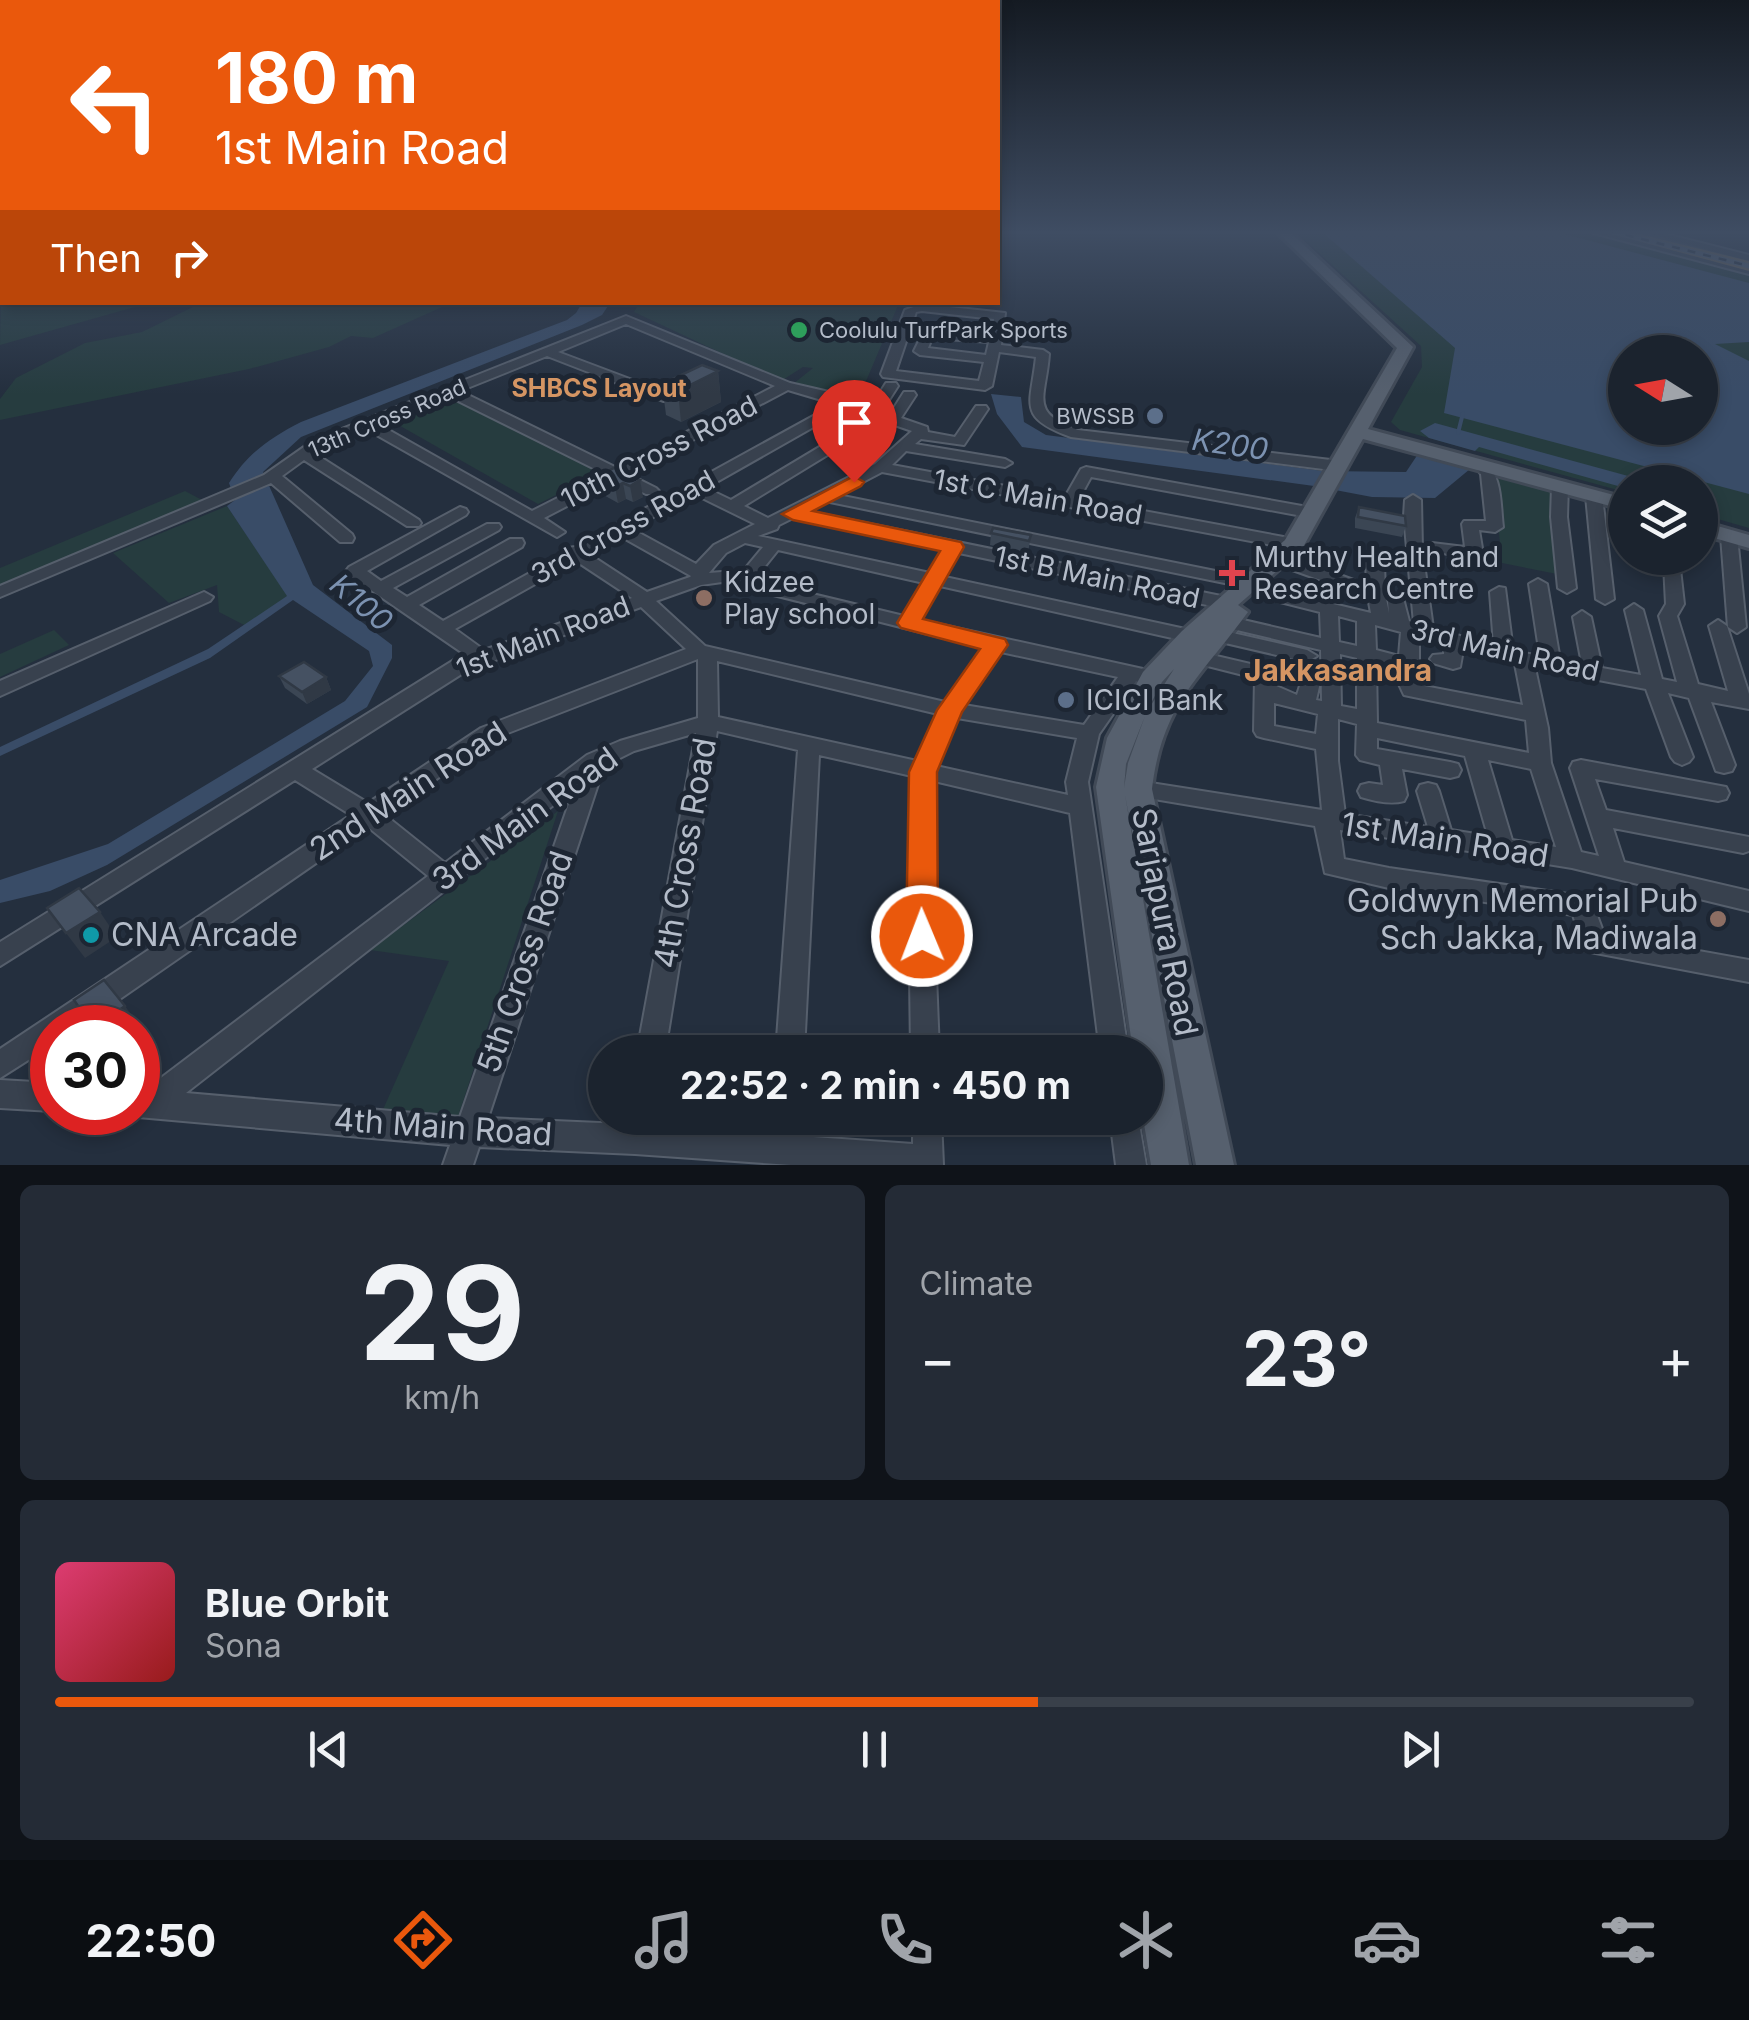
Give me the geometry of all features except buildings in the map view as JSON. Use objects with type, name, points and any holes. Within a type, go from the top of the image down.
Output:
[{"type":"main road","points":[[1152,679],[1293,554],[1310,547],[1343,468],[1416,348],[1346,285]]},
{"type":"main road","points":[[1367,430],[1608,499]]},
{"type":"main road","points":[[1477,462],[1608,497]]},
{"type":"main road","points":[[1293,554],[1313,513],[1332,492]]},
{"type":"main road","points":[[1718,530],[1742,538]]},
{"type":"main road","points":[[1193,646],[1222,620]]},
{"type":"main road","name":"Sarjapura Road","points":[[1152,679],[1147,744],[1138,789],[1215,1165]]},
{"type":"main road","name":"Sarjapura Road","points":[[1152,679],[1120,738],[1110,787],[1170,1165]]},
{"type":"main road","points":[[1118,850],[1152,852]]},
{"type":"street","points":[[913,308],[1000,315],[994,350],[987,384],[982,387],[887,372],[913,308]]},
{"type":"street","name":"13th Cross Road","points":[[0,592],[271,477],[302,453],[367,424],[633,320],[786,386],[824,395],[922,430],[912,441]]},
{"type":"street","points":[[994,350],[928,334],[920,351],[1038,352],[1044,357],[1036,408],[1042,421],[1076,434],[1343,468]]},
{"type":"street","points":[[546,352],[668,398],[700,380]]},
{"type":"street","points":[[716,372],[733,363]]},
{"type":"street","name":"10th Cross Road","points":[[532,518],[786,386]]},
{"type":"street","points":[[883,416],[891,386]]},
{"type":"street","points":[[450,391],[651,491]]},
{"type":"street","points":[[733,506],[883,416],[909,395]]},
{"type":"street","name":"3rd Cross Road","points":[[442,629],[846,403]]},
{"type":"street","points":[[743,582],[772,535],[793,514],[880,467],[912,441],[959,442],[981,409]]},
{"type":"street","points":[[367,424],[557,532]]},
{"type":"street","points":[[912,441],[1005,464]]},
{"type":"street","points":[[302,453],[413,523]]},
{"type":"street","points":[[1438,547],[1475,554],[1470,524],[1495,528],[1488,472],[1477,462]]},
{"type":"street","name":"1st C Main Road","points":[[880,467],[1070,502],[1293,554],[1347,581],[1355,589],[1375,579],[1396,625]]},
{"type":"street","points":[[1070,502],[1086,472],[1313,513]]},
{"type":"street","points":[[271,477],[346,538]]},
{"type":"street","points":[[1560,486],[1558,516],[1567,588]]},
{"type":"street","points":[[694,488],[733,506],[772,535]]},
{"type":"street","name":"3rd Main Road","points":[[826,496],[1255,587],[1330,611],[1396,625],[1514,659],[1745,701]]},
{"type":"street","points":[[1594,496],[1605,598]]},
{"type":"street","points":[[1413,500],[1410,538],[1417,562],[1396,625],[1366,653],[1367,755],[1450,770]]},
{"type":"street","points":[[460,512],[347,575],[381,588],[481,657]]},
{"type":"street","name":"1st B Main Road","points":[[793,514],[954,547],[1222,620]]},
{"type":"street","points":[[381,588],[493,526]]},
{"type":"street","points":[[618,528],[699,577],[720,549],[746,538],[772,535],[1193,646],[1265,674],[1264,731],[1327,744]]},
{"type":"street","points":[[1742,538],[1738,629],[1745,701]]},
{"type":"street","points":[[406,605],[516,543]]},
{"type":"street","points":[[909,623],[954,547]]},
{"type":"street","points":[[574,552],[644,600],[703,652],[950,710],[1089,733]]},
{"type":"street","points":[[1674,575],[1675,604],[1668,616],[1724,765]]},
{"type":"street","name":"1st Main Road","points":[[0,955],[454,668],[699,577],[717,576],[1152,679]]},
{"type":"street","points":[[1538,584],[1551,665]]},
{"type":"street","points":[[1499,592],[1514,659],[1534,714],[1540,763],[1572,860]]},
{"type":"street","points":[[0,689],[204,597]]},
{"type":"street","points":[[1396,602],[1396,625],[1412,690],[1534,714]]},
{"type":"street","points":[[1634,610],[1645,660],[1682,757]]},
{"type":"street","points":[[1330,611],[1332,704],[1327,710],[1327,744],[1332,866],[1582,906],[1594,942],[1749,971]]},
{"type":"street","points":[[1582,617],[1594,672]]},
{"type":"street","points":[[1222,620],[1408,664]]},
{"type":"street","points":[[1222,620],[1307,656]]},
{"type":"street","points":[[1440,660],[1452,662],[1454,641]]},
{"type":"street","points":[[925,1035],[923,772],[950,710],[996,645]]},
{"type":"street","name":"4th Cross Road","points":[[653,1035],[708,722],[703,652]]},
{"type":"street","name":"2nd Main Road","points":[[88,1005],[488,733],[703,652]]},
{"type":"street","points":[[1305,704],[1311,678]]},
{"type":"street","points":[[1112,1035],[1078,806],[1080,756],[1089,733],[1152,679]]},
{"type":"street","points":[[1264,688],[1280,698],[1366,723],[1475,752],[1540,763]]},
{"type":"street","name":"3rd Main Road","points":[[160,1091],[594,760],[627,746],[708,722],[1078,806]]},
{"type":"street","points":[[791,1035],[810,746]]},
{"type":"street","points":[[1475,752],[1503,849]]},
{"type":"street","points":[[1369,791],[1396,795],[1390,759]]},
{"type":"street","name":"5th Cross Road","points":[[458,1165],[594,760]]},
{"type":"street","points":[[1615,870],[1581,768],[1718,794]]},
{"type":"street","points":[[296,770],[368,814],[445,876]]},
{"type":"street","name":"1st Main Road","points":[[1138,789],[1572,860],[1749,900]]},
{"type":"street","points":[[1428,791],[1443,840]]},
{"type":"street","points":[[1598,817],[1743,844]]},
{"type":"street","name":"2nd Main Road","points":[[0,1065],[30,1044]]},
{"type":"street","points":[[0,1094],[30,1096]]},
{"type":"street","name":"4th Main Road","points":[[160,1104],[466,1132],[588,1129]]},
{"type":"street","name":"4th Main Road","points":[[686,1135],[784,1149],[928,1162]]},
{"type":"street","points":[[784,1149],[785,1135]]},
{"type":"street","points":[[927,1135],[928,1162]]},
{"type":"street","points":[[1127,1135],[1131,1165]]},
{"type":"green space","points":[[1355,285],[1749,285],[1749,528],[1718,519],[1718,465],[1608,465],[1608,487],[1400,430],[1391,422],[1422,367],[1421,346]]},
{"type":"green space","points":[[1,305],[142,305],[0,345]]},
{"type":"green space","points":[[197,305],[447,305],[373,338],[351,336],[329,347],[249,369],[0,420],[0,399],[16,378],[85,343],[142,332]]},
{"type":"green space","points":[[638,305],[898,305],[867,379],[851,401],[793,384],[813,368],[803,367],[781,381],[634,312]]},
{"type":"green space","points":[[449,394],[600,473],[538,504],[388,419]]},
{"type":"green space","points":[[1493,475],[1553,490],[1562,575],[1502,563]]},
{"type":"green space","points":[[185,491],[204,501],[0,585],[0,568]]},
{"type":"green space","points":[[227,506],[288,596],[246,626],[219,612],[217,585],[169,603],[113,553]]},
{"type":"green space","points":[[54,630],[69,645],[0,677],[0,654]]},
{"type":"green space","points":[[558,811],[457,1120],[381,1114],[449,961],[370,950]]},
{"type":"water","points":[[1383,285],[1749,285],[1749,342],[1718,344],[1718,335],[1608,335],[1608,445],[1718,445],[1718,346],[1749,361],[1749,494],[1718,486],[1718,465],[1640,465],[1444,413],[1455,348]]},
{"type":"water","name":"K100","points":[[581,305],[609,305],[602,315],[582,325],[301,437],[263,472],[313,585],[392,645],[392,658],[367,707],[107,865],[50,891],[0,903],[0,880],[108,844],[345,701],[373,666],[369,651],[293,600],[210,658],[0,756],[0,747],[208,649],[287,596],[227,506],[235,500],[229,483],[252,455],[301,422],[567,320]]},
{"type":"water","points":[[991,394],[1021,397],[1024,422],[1046,435],[1323,471],[1406,472],[1418,454],[1470,469],[1435,498],[1372,497],[1022,447],[997,414]]},
{"type":"water","points":[[1435,423],[1608,470],[1608,483],[1479,447],[1475,451],[1429,438],[1420,431]]},
{"type":"waterway","name":"K200","points":[[1458,433],[1463,413]]},
{"type":"place","name":"Coolulu TurfPark Sports","points":[[799,330]]},
{"type":"place","name":"BWSSB","points":[[1155,416]]},
{"type":"place","name":"Murthy Health and Research Centre","points":[[1232,573]]},
{"type":"place","name":"Kidzee Play school","points":[[704,598]]},
{"type":"place","name":"ICICI Bank","points":[[1066,700]]},
{"type":"place","name":"Goldwyn Memorial Pub Sch Jakka, Madiwala","points":[[1718,919]]},
{"type":"place","name":"CNA Arcade","points":[[91,935]]},
{"type":"district","name":"SHBCS Layout","points":[[599,388]]},
{"type":"district","name":"Jakkasandra","points":[[1338,671]]},
{"type":"route","points":[[854,482],[793,514],[954,547],[909,623],[996,645],[950,710],[923,772],[922,936]]}]
